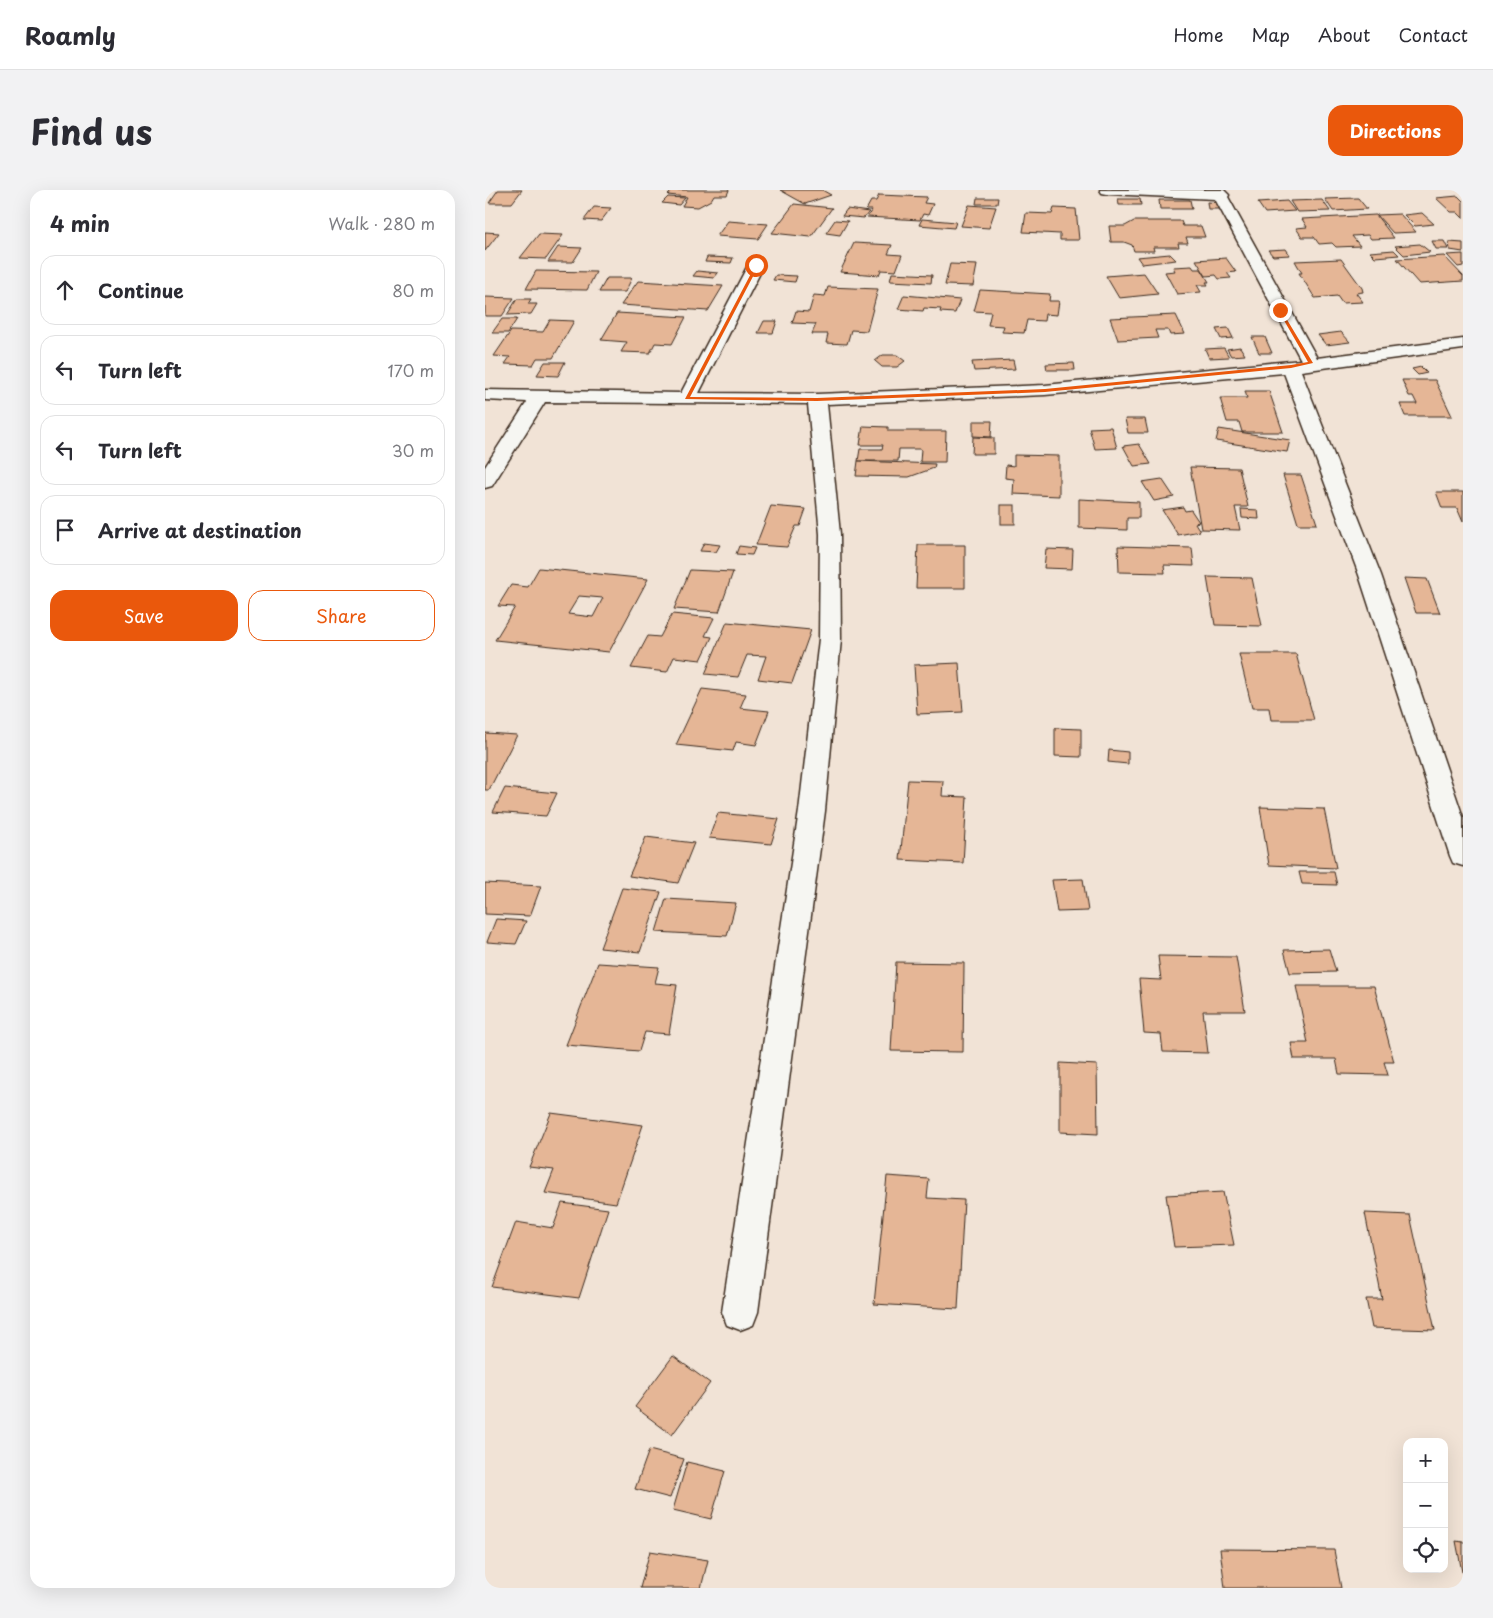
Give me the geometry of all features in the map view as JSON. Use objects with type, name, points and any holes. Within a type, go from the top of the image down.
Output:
[{"type":"street","points":[[1107,190],[1220,192],[1280,310],[1301,365],[1463,856]]},
{"type":"street","points":[[687,398],[756,265]]},
{"type":"street","points":[[485,395],[817,399],[1045,390],[1301,365],[1463,344]]},
{"type":"street","points":[[485,482],[539,397]]},
{"type":"street","points":[[740,1312],[812,811],[830,639],[829,534],[817,399]]},
{"type":"building","points":[[498,190],[522,190],[512,203],[489,203]]},
{"type":"building","points":[[673,190],[729,190],[727,195],[714,195],[711,200],[698,207],[682,206],[687,197],[668,195]]},
{"type":"building","points":[[780,190],[822,190],[831,195],[805,204]]},
{"type":"building","points":[[879,195],[927,197],[924,203],[933,204],[928,215],[923,214],[920,220],[867,217],[872,210],[866,210],[871,201],[876,201]]},
{"type":"building","points":[[1458,196],[1463,201],[1463,218],[1457,212],[1451,212],[1436,198]]},
{"type":"building","points":[[668,197],[685,198],[679,205],[662,203]]},
{"type":"building","points":[[977,198],[998,198],[997,204],[976,204]]},
{"type":"building","points":[[1358,198],[1367,209],[1333,211],[1325,199]]},
{"type":"building","points":[[1118,199],[1140,199],[1141,205],[1119,205]]},
{"type":"building","points":[[1159,200],[1190,200],[1192,209],[1160,209]]},
{"type":"building","points":[[1322,200],[1330,211],[1297,212],[1290,201]]},
{"type":"building","points":[[1287,201],[1295,211],[1265,213],[1258,203]]},
{"type":"building","points":[[1207,202],[1223,203],[1224,209],[1208,209]]},
{"type":"building","points":[[794,204],[832,208],[811,237],[772,233]]},
{"type":"building","points":[[969,205],[996,207],[989,228],[961,226]]},
{"type":"building","points":[[594,207],[611,208],[601,221],[584,220]]},
{"type":"building","points":[[1054,208],[1076,209],[1079,240],[1060,240],[1060,234],[1023,232],[1026,213],[1052,214]]},
{"type":"building","points":[[847,209],[869,212],[864,218],[842,216]]},
{"type":"building","points":[[1422,213],[1434,224],[1415,226],[1404,215]]},
{"type":"building","points":[[1400,214],[1416,232],[1393,233],[1377,215]]},
{"type":"building","points":[[1376,215],[1394,238],[1371,239],[1368,235],[1352,236],[1360,246],[1336,247],[1332,243],[1319,244],[1314,237],[1302,237],[1296,228],[1307,227],[1302,219]]},
{"type":"building","points":[[922,219],[956,222],[954,228],[919,225]]},
{"type":"building","points":[[835,220],[848,221],[840,235],[826,233]]},
{"type":"building","points":[[728,221],[768,224],[758,239],[717,236]]},
{"type":"building","points":[[1134,221],[1181,221],[1183,226],[1201,226],[1205,237],[1186,237],[1188,243],[1178,243],[1179,247],[1153,247],[1154,251],[1134,251],[1132,245],[1124,242],[1111,242],[1109,226],[1125,226]]},
{"type":"building","points":[[485,232],[499,233],[485,251]]},
{"type":"building","points":[[539,234],[563,235],[546,259],[520,258]]},
{"type":"building","points":[[1432,241],[1444,241],[1448,249],[1436,249]]},
{"type":"building","points":[[1449,242],[1463,243],[1463,252],[1450,250]]},
{"type":"building","points":[[854,243],[892,245],[888,254],[902,255],[896,271],[881,270],[879,275],[840,272]]},
{"type":"building","points":[[1420,244],[1430,252],[1404,255],[1395,246]]},
{"type":"building","points":[[558,247],[582,248],[573,262],[548,262]]},
{"type":"building","points":[[1286,249],[1290,255],[1273,256],[1268,250]]},
{"type":"building","points":[[1394,250],[1399,255],[1375,257],[1370,252]]},
{"type":"building","points":[[1170,254],[1176,260],[1142,264],[1137,257]]},
{"type":"building","points":[[1463,254],[1463,266],[1458,267],[1447,255]]},
{"type":"building","points":[[1444,256],[1463,276],[1463,281],[1419,284],[1397,259]]},
{"type":"building","points":[[707,257],[733,258],[731,263],[705,262]]},
{"type":"building","points":[[1226,258],[1236,272],[1227,273],[1231,278],[1219,279],[1216,275],[1206,276],[1196,260]]},
{"type":"building","points":[[1341,259],[1362,288],[1363,292],[1356,293],[1363,302],[1342,303],[1337,296],[1315,298],[1299,273],[1302,273],[1295,261]]},
{"type":"building","points":[[950,264],[977,265],[973,286],[945,285]]},
{"type":"building","points":[[1192,266],[1194,269],[1201,269],[1209,282],[1206,282],[1208,285],[1197,285],[1201,292],[1177,294],[1165,272],[1175,271],[1173,267]]},
{"type":"building","points":[[536,271],[596,272],[587,290],[526,289]]},
{"type":"building","points":[[697,271],[718,273],[714,278],[693,276]]},
{"type":"building","points":[[892,273],[932,275],[931,283],[890,281]]},
{"type":"building","points":[[1144,273],[1158,294],[1119,298],[1106,276]]},
{"type":"building","points":[[776,275],[797,276],[795,282],[773,280]]},
{"type":"building","points":[[607,278],[632,278],[625,292],[599,292]]},
{"type":"building","points":[[638,281],[723,286],[708,311],[621,305]]},
{"type":"building","points":[[828,287],[878,289],[867,331],[851,330],[847,344],[826,343],[828,334],[812,334],[816,324],[792,323],[796,311],[809,312],[814,295],[825,296]]},
{"type":"building","points":[[980,290],[1050,294],[1049,301],[1059,301],[1057,315],[1045,314],[1044,321],[1027,320],[1024,333],[1002,332],[1004,326],[988,325],[991,312],[974,311]]},
{"type":"building","points":[[904,295],[960,300],[955,313],[940,312],[941,309],[924,308],[923,311],[898,309]]},
{"type":"building","points":[[485,297],[514,298],[502,316],[485,316]]},
{"type":"building","points":[[517,299],[531,299],[528,304],[537,304],[531,314],[507,315]]},
{"type":"building","points":[[617,313],[686,317],[672,344],[655,343],[650,353],[621,352],[627,342],[601,340]]},
{"type":"building","points":[[1176,315],[1185,334],[1170,335],[1168,330],[1155,330],[1158,338],[1118,340],[1110,318]]},
{"type":"building","points":[[502,319],[517,319],[508,333],[492,333]]},
{"type":"building","points":[[550,320],[574,321],[553,358],[537,358],[533,365],[505,364],[510,357],[494,356],[511,331],[543,332]]},
{"type":"building","points":[[764,321],[777,321],[773,333],[758,333]]},
{"type":"building","points":[[1228,328],[1233,338],[1221,339],[1216,329]]},
{"type":"building","points":[[1341,332],[1350,342],[1326,345],[1318,335]]},
{"type":"building","points":[[1252,337],[1265,337],[1272,353],[1259,353]]},
{"type":"building","points":[[1240,347],[1245,355],[1231,356],[1227,349]]},
{"type":"building","points":[[1224,348],[1229,357],[1209,358],[1205,349]]},
{"type":"building","points":[[883,355],[897,355],[905,361],[897,367],[882,367],[875,361]]},
{"type":"building","points":[[1013,360],[1015,369],[974,371],[972,362]]},
{"type":"building","points":[[545,362],[565,362],[558,376],[537,375]]},
{"type":"building","points":[[1074,363],[1075,370],[1047,370],[1046,364]]},
{"type":"building","points":[[1421,367],[1427,373],[1418,375],[1412,369]]},
{"type":"building","points":[[1402,380],[1435,380],[1452,416],[1405,416],[1400,404],[1417,404],[1413,396],[1409,396]]},
{"type":"building","points":[[1245,391],[1269,391],[1283,432],[1242,432],[1239,422],[1227,422],[1220,398],[1247,398]]},
{"type":"building","points":[[1125,419],[1145,419],[1148,433],[1128,433]]},
{"type":"building","points":[[973,421],[992,421],[991,437],[973,436]]},
{"type":"building","points":[[863,426],[888,427],[888,431],[946,431],[945,462],[920,462],[921,449],[899,449],[898,461],[858,461],[860,449],[882,449],[883,445],[860,445]]},
{"type":"building","points":[[1111,427],[1117,448],[1095,449],[1089,428]]},
{"type":"building","points":[[1219,429],[1290,440],[1287,452],[1216,441]]},
{"type":"building","points":[[973,437],[994,438],[994,454],[972,454]]},
{"type":"building","points":[[1139,444],[1151,464],[1134,466],[1123,446]]},
{"type":"building","points":[[1014,455],[1059,456],[1059,496],[1013,494],[1014,479],[1005,478],[1006,465],[1014,466]]},
{"type":"building","points":[[858,461],[935,464],[934,468],[909,477],[856,476]]},
{"type":"building","points":[[1190,467],[1239,468],[1248,507],[1235,507],[1240,530],[1201,529]]},
{"type":"building","points":[[1283,475],[1301,475],[1317,524],[1298,524]]},
{"type":"building","points":[[1162,479],[1174,497],[1154,501],[1142,482]]},
{"type":"building","points":[[1436,492],[1463,492],[1463,522],[1457,508],[1442,508]]},
{"type":"building","points":[[1079,499],[1139,502],[1139,518],[1127,518],[1127,530],[1079,528]]},
{"type":"building","points":[[1001,505],[1015,505],[1015,524],[1001,524]]},
{"type":"building","points":[[771,506],[806,509],[800,526],[796,526],[787,547],[756,545]]},
{"type":"building","points":[[1183,507],[1185,511],[1191,510],[1199,522],[1195,523],[1200,531],[1178,535],[1162,510]]},
{"type":"building","points":[[1241,509],[1258,510],[1259,519],[1242,518]]},
{"type":"building","points":[[704,543],[720,545],[716,552],[700,551]]},
{"type":"building","points":[[918,545],[965,545],[965,588],[916,588]]},
{"type":"building","points":[[739,546],[755,548],[752,555],[736,554]]},
{"type":"building","points":[[1118,546],[1192,548],[1194,566],[1164,565],[1165,573],[1119,572]]},
{"type":"building","points":[[1046,549],[1073,550],[1072,569],[1044,568]]},
{"type":"building","points":[[539,568],[648,579],[609,652],[495,640],[515,607],[498,606],[511,585],[528,587]],"holes":[[[579,596],[603,598],[593,617],[568,614]]]},
{"type":"building","points":[[690,570],[733,572],[719,612],[674,609]]},
{"type":"building","points":[[1207,577],[1252,578],[1262,626],[1215,625]]},
{"type":"building","points":[[1404,578],[1427,579],[1440,613],[1416,613]]},
{"type":"building","points":[[672,614],[714,618],[705,636],[712,637],[701,660],[674,657],[667,672],[631,668],[648,636],[660,637]]},
{"type":"building","points":[[727,622],[811,630],[792,683],[758,679],[766,656],[747,655],[738,677],[705,674]]},
{"type":"building","points":[[1239,654],[1296,654],[1314,720],[1271,720],[1269,708],[1252,708]]},
{"type":"building","points":[[959,663],[963,712],[917,714],[914,665]]},
{"type":"building","points":[[702,689],[746,694],[740,708],[769,711],[756,745],[736,742],[733,751],[676,745]]},
{"type":"building","points":[[1055,728],[1081,729],[1081,757],[1055,756]]},
{"type":"building","points":[[485,733],[517,735],[489,790],[485,790]]},
{"type":"building","points":[[1109,750],[1128,752],[1128,764],[1108,762]]},
{"type":"building","points":[[908,780],[943,781],[942,796],[967,797],[963,863],[900,860]]},
{"type":"building","points":[[505,788],[557,793],[546,816],[493,812]]},
{"type":"building","points":[[1260,807],[1324,809],[1336,868],[1269,865]]},
{"type":"building","points":[[718,813],[779,819],[771,844],[709,838]]},
{"type":"building","points":[[646,837],[694,843],[678,883],[629,876]]},
{"type":"building","points":[[1299,872],[1334,872],[1337,885],[1302,884]]},
{"type":"building","points":[[1083,879],[1088,911],[1057,912],[1052,880]]},
{"type":"building","points":[[485,883],[541,886],[530,916],[485,914]]},
{"type":"building","points":[[622,888],[661,892],[640,952],[600,948]]},
{"type":"building","points":[[666,899],[736,903],[727,936],[656,932]]},
{"type":"building","points":[[496,919],[526,921],[516,944],[487,942]]},
{"type":"building","points":[[1329,949],[1336,972],[1290,973],[1284,950]]},
{"type":"building","points":[[1158,956],[1236,957],[1245,1011],[1203,1011],[1208,1053],[1163,1052],[1161,1034],[1144,1033],[1139,979],[1161,980]]},
{"type":"building","points":[[896,962],[964,963],[963,1052],[891,1051]]},
{"type":"building","points":[[598,963],[659,967],[655,983],[677,985],[669,1034],[645,1032],[639,1051],[566,1045]]},
{"type":"building","points":[[1296,986],[1374,986],[1394,1062],[1384,1062],[1388,1075],[1339,1074],[1336,1059],[1294,1059],[1291,1043],[1308,1043]]},
{"type":"building","points":[[1060,1063],[1097,1065],[1098,1134],[1060,1132]]},
{"type":"building","points":[[551,1113],[643,1125],[616,1203],[545,1193],[554,1170],[529,1167]]},
{"type":"building","points":[[887,1176],[929,1179],[927,1198],[964,1200],[958,1309],[874,1304]]},
{"type":"building","points":[[1223,1192],[1234,1245],[1174,1247],[1166,1195]]},
{"type":"building","points":[[562,1203],[608,1209],[579,1298],[492,1287],[516,1222],[553,1228]]},
{"type":"building","points":[[1365,1213],[1410,1215],[1435,1330],[1372,1328],[1366,1299],[1382,1299]]},
{"type":"building","points":[[673,1356],[710,1383],[672,1435],[635,1407]]},
{"type":"building","points":[[649,1450],[684,1459],[670,1498],[635,1489]]},
{"type":"building","points":[[687,1462],[725,1471],[711,1519],[673,1510]]},
{"type":"building","points":[[1456,1541],[1463,1542],[1463,1572],[1462,1572]]},
{"type":"building","points":[[1220,1549],[1334,1550],[1341,1588],[1225,1588]]},
{"type":"building","points":[[650,1551],[708,1560],[701,1588],[640,1588]]},
{"type":"route","points":[[756,265],[687,398],[817,399],[1045,390],[1291,367],[1311,363],[1280,310]]}]
